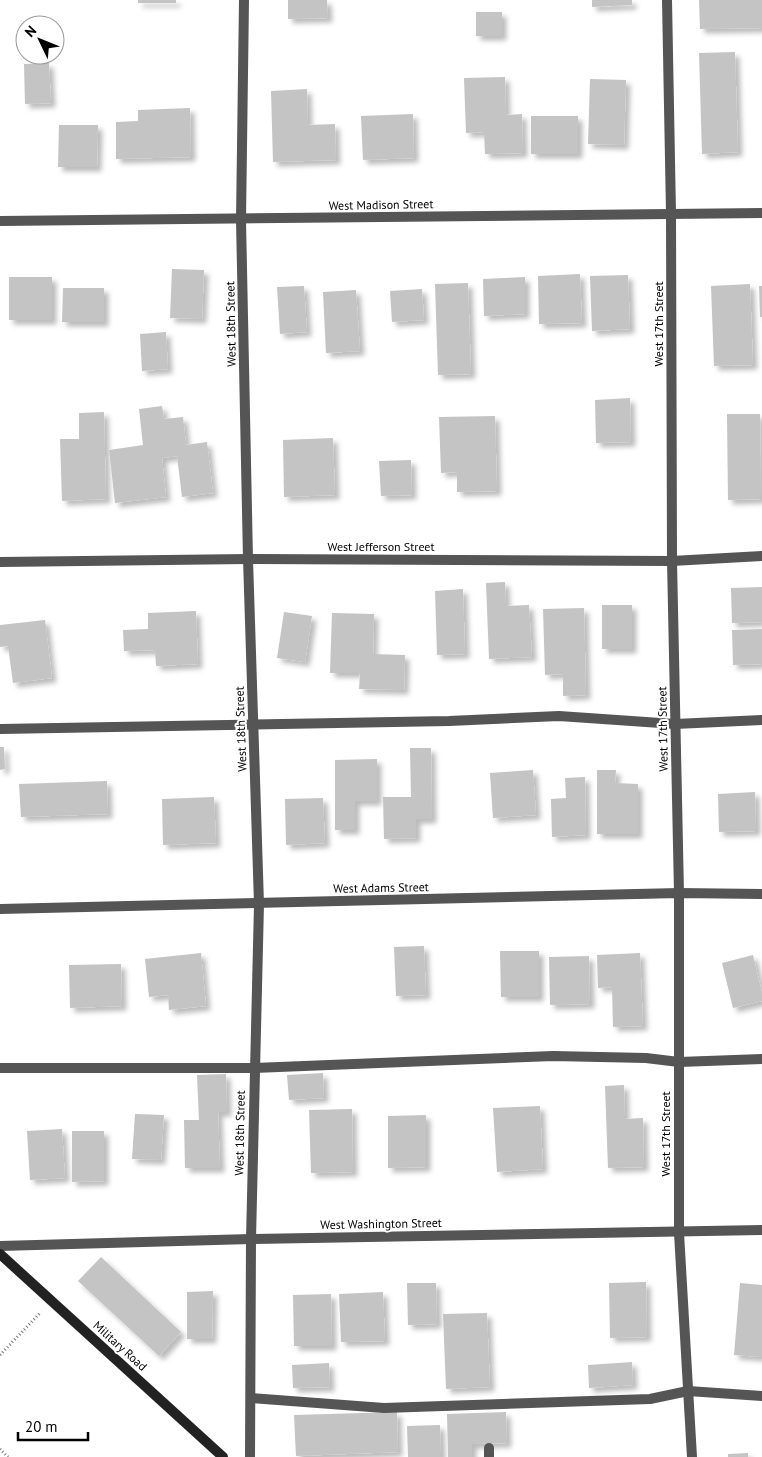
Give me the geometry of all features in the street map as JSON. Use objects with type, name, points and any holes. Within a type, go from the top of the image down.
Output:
[{"type":"street","name":"West 18th Street","points":[[244,0],[241,220],[248,559],[259,904],[251,1239],[250,1457]]},
{"type":"street","name":"West 17th Street","points":[[667,0],[671,213],[672,561],[679,893],[679,1232],[692,1457]]},
{"type":"street","name":"West Madison Street","points":[[0,221],[241,220],[762,213]]},
{"type":"street","name":"West Jefferson Street","points":[[0,562],[248,559],[672,561],[762,556]]},
{"type":"street","points":[[0,729],[449,721],[559,716],[675,724],[762,720]]},
{"type":"street","name":"West Adams Street","points":[[0,909],[679,893],[762,894]]},
{"type":"street","points":[[0,1068],[254,1068],[553,1056],[646,1058],[679,1062],[762,1059]]},
{"type":"street","name":"West Washington Street","points":[[0,1246],[251,1239],[762,1230]]},
{"type":"street","name":"Military Road","points":[[0,1254],[223,1457]]},
{"type":"street","points":[[251,1398],[384,1408],[650,1399],[688,1391],[762,1396]]},
{"type":"path","points":[[0,1355],[52,1301]]},
{"type":"path","points":[[0,1449],[8,1457]]},
{"type":"building","points":[[138,0],[176,0],[176,3],[138,3]]},
{"type":"building","points":[[288,0],[327,0],[328,18],[288,19]]},
{"type":"building","points":[[592,0],[632,0],[632,5],[592,7]]},
{"type":"building","points":[[699,0],[762,0],[762,28],[700,29]]},
{"type":"building","points":[[476,12],[502,12],[502,36],[476,36]]},
{"type":"building","points":[[735,52],[738,152],[702,154],[699,53]]},
{"type":"building","points":[[24,65],[49,65],[51,103],[25,104]]},
{"type":"building","points":[[505,77],[506,115],[522,114],[523,153],[485,154],[484,132],[466,133],[464,78]]},
{"type":"building","points":[[590,79],[626,80],[624,145],[588,144]]},
{"type":"building","points":[[307,89],[308,125],[335,124],[336,160],[273,162],[271,91]]},
{"type":"building","points":[[190,108],[191,157],[116,159],[116,122],[138,121],[138,110]]},
{"type":"building","points":[[413,114],[414,158],[363,160],[361,116]]},
{"type":"building","points":[[531,116],[578,116],[578,154],[531,154]]},
{"type":"building","points":[[59,125],[98,125],[97,167],[58,167]]},
{"type":"building","points":[[172,269],[204,270],[202,319],[170,318]]},
{"type":"building","points":[[580,274],[582,323],[539,324],[538,276]]},
{"type":"building","points":[[628,275],[630,329],[592,331],[590,276]]},
{"type":"building","points":[[9,277],[52,277],[52,320],[9,320]]},
{"type":"building","points":[[525,277],[525,314],[484,316],[483,279]]},
{"type":"building","points":[[468,283],[471,374],[438,375],[435,284]]},
{"type":"building","points":[[750,284],[753,365],[714,366],[711,286]]},
{"type":"building","points":[[304,286],[307,332],[280,334],[277,287]]},
{"type":"building","points":[[759,286],[762,286],[762,317],[760,317]]},
{"type":"building","points":[[63,288],[104,288],[104,322],[62,322]]},
{"type":"building","points":[[422,289],[424,320],[392,322],[390,291]]},
{"type":"building","points":[[356,290],[360,351],[326,353],[323,292]]},
{"type":"building","points":[[166,332],[168,369],[142,371],[140,334]]},
{"type":"building","points":[[630,398],[631,442],[596,443],[595,400]]},
{"type":"building","points":[[162,406],[164,419],[183,417],[186,445],[207,442],[213,493],[182,497],[177,456],[162,458],[166,497],[115,503],[109,450],[143,445],[139,409]]},
{"type":"building","points":[[104,412],[106,499],[62,501],[60,439],[79,439],[79,413]]},
{"type":"building","points":[[727,414],[760,414],[761,499],[728,500]]},
{"type":"building","points":[[495,416],[497,491],[457,492],[457,472],[441,473],[439,417]]},
{"type":"building","points":[[333,438],[335,495],[284,497],[283,440]]},
{"type":"building","points":[[411,460],[412,495],[381,496],[379,461]]},
{"type":"building","points":[[505,582],[506,606],[529,605],[532,657],[489,659],[486,583]]},
{"type":"building","points":[[762,587],[762,622],[732,623],[731,588]]},
{"type":"building","points":[[463,589],[465,654],[437,655],[435,591]]},
{"type":"building","points":[[602,605],[632,605],[632,649],[602,649]]},
{"type":"building","points":[[584,608],[586,695],[563,696],[563,674],[545,675],[543,609]]},
{"type":"building","points":[[196,611],[198,664],[156,666],[155,650],[124,651],[123,630],[148,629],[148,613]]},
{"type":"building","points":[[284,612],[312,616],[305,662],[277,658]]},
{"type":"building","points":[[332,613],[374,614],[373,654],[405,655],[404,690],[359,689],[360,673],[330,673]]},
{"type":"building","points":[[45,620],[52,678],[13,683],[8,646],[0,647],[0,625]]},
{"type":"building","points":[[762,629],[762,664],[733,665],[732,630]]},
{"type":"building","points":[[0,747],[4,747],[5,769],[0,770]]},
{"type":"building","points":[[410,748],[431,748],[432,819],[416,819],[416,838],[384,839],[383,797],[411,797]]},
{"type":"building","points":[[377,759],[377,801],[355,801],[355,830],[335,830],[335,760]]},
{"type":"building","points":[[533,770],[536,815],[493,818],[490,773]]},
{"type":"building","points":[[597,770],[616,770],[615,783],[638,784],[638,834],[597,834]]},
{"type":"building","points":[[585,777],[586,835],[552,837],[551,799],[566,798],[565,778]]},
{"type":"building","points":[[107,781],[108,814],[21,817],[19,784]]},
{"type":"building","points":[[755,792],[756,831],[719,832],[718,794]]},
{"type":"building","points":[[214,797],[216,843],[163,845],[162,799]]},
{"type":"building","points":[[323,798],[325,843],[286,845],[285,799]]},
{"type":"building","points":[[424,946],[426,995],[396,996],[394,947]]},
{"type":"building","points":[[500,951],[539,951],[539,997],[501,997]]},
{"type":"building","points":[[201,953],[206,1006],[169,1010],[168,995],[149,997],[145,959]]},
{"type":"building","points":[[640,953],[643,1026],[613,1027],[612,987],[598,988],[597,955]]},
{"type":"building","points":[[753,955],[762,993],[762,1001],[733,1008],[722,963]]},
{"type":"building","points":[[589,956],[590,1004],[550,1005],[549,957]]},
{"type":"building","points":[[121,964],[122,1006],[70,1008],[69,965]]},
{"type":"building","points":[[323,1073],[324,1098],[289,1100],[287,1075]]},
{"type":"building","points":[[226,1074],[227,1112],[218,1112],[220,1168],[185,1168],[184,1120],[199,1120],[197,1075]]},
{"type":"building","points":[[624,1085],[625,1119],[643,1118],[644,1167],[608,1168],[605,1086]]},
{"type":"building","points":[[540,1106],[543,1169],[497,1172],[493,1108]]},
{"type":"building","points":[[352,1109],[353,1172],[311,1173],[309,1110]]},
{"type":"building","points":[[135,1114],[164,1115],[161,1160],[132,1159]]},
{"type":"building","points":[[426,1115],[426,1167],[388,1168],[388,1116]]},
{"type":"building","points":[[62,1129],[65,1178],[30,1180],[27,1131]]},
{"type":"building","points":[[72,1131],[104,1131],[104,1181],[72,1182]]},
{"type":"building","points":[[101,1257],[181,1332],[159,1356],[78,1281]]},
{"type":"building","points":[[646,1282],[647,1337],[610,1338],[609,1283]]},
{"type":"building","points":[[407,1283],[436,1283],[437,1324],[408,1325]]},
{"type":"building","points":[[740,1283],[762,1285],[762,1357],[734,1355]]},
{"type":"building","points":[[213,1291],[212,1339],[187,1339],[187,1292]]},
{"type":"building","points":[[383,1292],[385,1341],[341,1342],[339,1294]]},
{"type":"building","points":[[331,1294],[332,1346],[294,1346],[293,1295]]},
{"type":"building","points":[[487,1313],[490,1387],[446,1389],[443,1314]]},
{"type":"building","points":[[632,1362],[633,1385],[589,1388],[588,1365]]},
{"type":"building","points":[[329,1363],[330,1387],[293,1388],[292,1365]]},
{"type":"building","points":[[397,1412],[398,1452],[296,1456],[294,1415]]},
{"type":"building","points":[[506,1412],[507,1443],[472,1444],[472,1457],[448,1457],[447,1414]]},
{"type":"building","points":[[440,1425],[441,1457],[408,1457],[407,1426]]},
{"type":"building","points":[[748,1453],[748,1457],[728,1457],[728,1454]]}]
